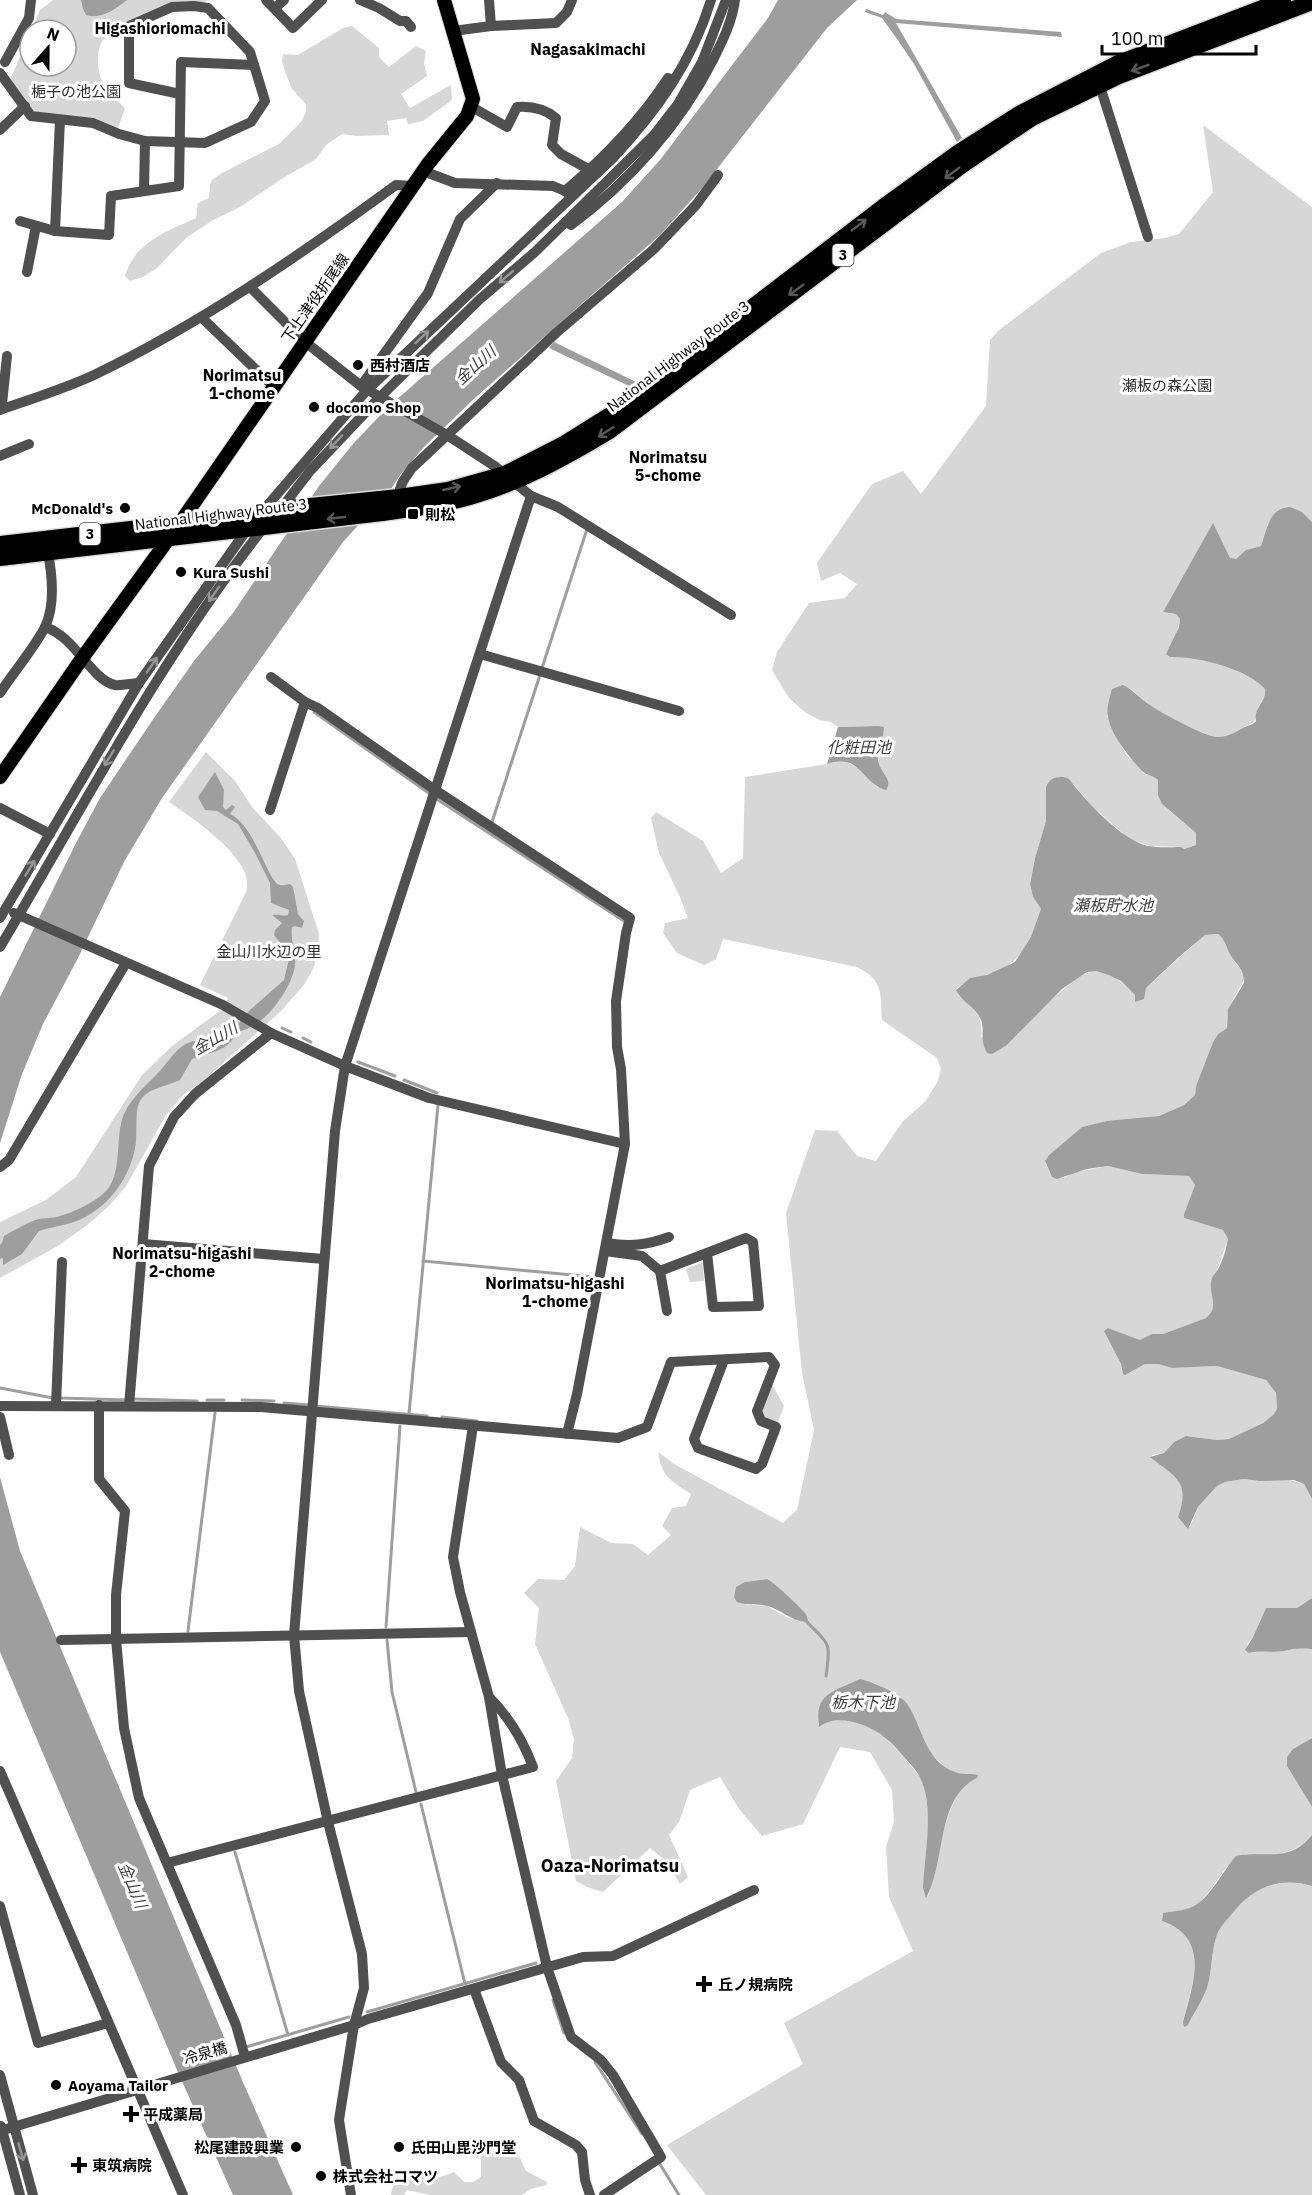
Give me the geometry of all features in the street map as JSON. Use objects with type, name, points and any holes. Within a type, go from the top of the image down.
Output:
[{"type":"highway","name":"National Highway Route 3","points":[[0,558],[46,546],[180,523],[382,513],[441,504],[474,496],[509,478],[618,410],[769,293],[958,152],[1027,109],[1098,80],[1175,40],[1283,0]]},
{"type":"highway","name":"National Highway Route 3","points":[[1098,80],[1119,76],[1312,2]]},
{"type":"highway","name":"National Highway Route 3","points":[[286,516],[300,508],[448,490],[509,478]]},
{"type":"highway","name":"National Highway Route 3","points":[[0,544],[46,546],[166,539],[247,529],[262,520]]},
{"type":"main road","points":[[444,0],[473,99],[471,107]]},
{"type":"main road","name":"下上津役折尾線","points":[[0,777],[166,539],[180,523],[423,171],[467,116],[471,107]]},
{"type":"street","points":[[29,0],[29,18],[1,67],[31,116],[93,123],[119,134],[145,141],[205,144],[251,122],[265,101],[250,52],[211,4],[172,7],[129,26],[129,83],[180,94]]},
{"type":"street","points":[[267,0],[293,28],[322,0]]},
{"type":"street","points":[[275,8],[284,0]]},
{"type":"street","points":[[360,0],[400,21],[406,21],[411,27]]},
{"type":"street","points":[[489,0],[491,26]]},
{"type":"street","points":[[453,31],[491,26],[556,23],[567,12],[572,0]]},
{"type":"street","points":[[364,388],[569,194],[613,158],[644,126],[663,100],[689,56],[710,0]]},
{"type":"street","points":[[569,194],[645,112],[689,45],[710,0]]},
{"type":"street","points":[[535,252],[654,135],[678,104],[702,62],[726,0]]},
{"type":"street","points":[[286,516],[310,471],[380,397],[480,299],[535,252],[595,207],[643,160],[681,114],[703,80],[731,21],[735,0]]},
{"type":"street","points":[[20,221],[55,231],[108,235],[111,196],[180,186],[181,62],[254,65]]},
{"type":"street","points":[[1098,80],[1148,237]]},
{"type":"street","points":[[0,130],[25,106]]},
{"type":"street","points":[[471,107],[507,127],[517,107],[530,106],[550,113],[556,118],[552,145],[561,154],[590,170]]},
{"type":"street","points":[[55,231],[60,120]]},
{"type":"street","points":[[144,190],[145,141]]},
{"type":"street","points":[[423,171],[455,183],[553,186],[569,194]]},
{"type":"street","points":[[397,497],[407,474],[556,333],[654,249],[696,205],[718,175]]},
{"type":"street","points":[[0,947],[150,690],[262,520],[364,388],[428,293],[460,219],[497,183]]},
{"type":"street","points":[[7,356],[1,407],[93,376],[201,317],[250,287],[396,184],[413,186]]},
{"type":"street","points":[[27,272],[36,226]]},
{"type":"street","points":[[250,287],[304,341],[364,388],[447,435],[531,496],[558,507],[731,615]]},
{"type":"street","points":[[201,317],[274,387]]},
{"type":"street","points":[[0,456],[29,444]]},
{"type":"street","points":[[351,2195],[339,2120],[354,2025],[364,1988],[362,1954],[328,1822],[299,1691],[294,1635],[335,1131],[345,1066],[531,496]]},
{"type":"street","points":[[247,529],[139,683],[2,912],[19,915],[87,945],[227,1008],[271,1033],[345,1066],[429,1098],[625,1144]]},
{"type":"street","points":[[0,693],[45,627],[51,606],[46,546]]},
{"type":"street","points":[[45,627],[56,630],[65,637],[103,679],[115,685],[139,683]]},
{"type":"street","points":[[480,654],[679,711]]},
{"type":"street","points":[[271,677],[435,790],[630,918],[616,1001],[617,1047],[621,1069],[625,1144],[567,1434]]},
{"type":"street","points":[[270,810],[305,702]]},
{"type":"street","points":[[0,808],[50,834]]},
{"type":"street","points":[[0,1167],[9,1160],[126,963]]},
{"type":"street","points":[[129,1406],[148,1166],[174,1117],[195,1094],[271,1033]]},
{"type":"street","points":[[606,1247],[648,1245],[669,1237]]},
{"type":"street","points":[[660,1271],[707,1252],[746,1238],[753,1242],[759,1306],[713,1307],[707,1252]]},
{"type":"street","points":[[143,1244],[324,1259]]},
{"type":"street","points":[[606,1247],[642,1256],[660,1271],[667,1311]]},
{"type":"street","points":[[56,1405],[62,1262]]},
{"type":"street","points":[[0,1406],[261,1407],[618,1438],[647,1427],[671,1362],[769,1357],[775,1365],[757,1411],[761,1421],[776,1427],[762,1464],[756,1469],[698,1448],[694,1439],[724,1360]]},
{"type":"street","points":[[99,1405],[99,1479],[125,1511],[116,1595],[116,1639],[124,1728],[138,1798],[236,2025],[242,2058]]},
{"type":"street","points":[[0,1417],[9,1455]]},
{"type":"street","points":[[473,1426],[453,1557],[489,1697],[502,1775],[547,1967],[571,2037],[601,2060],[607,2068],[658,2160],[604,2195]]},
{"type":"street","points":[[62,1640],[471,1632]]},
{"type":"street","points":[[166,1863],[533,1767],[520,1735],[502,1710],[489,1697]]},
{"type":"street","points":[[0,1771],[183,2195]]},
{"type":"street","name":"冷泉橋","points":[[1,2129],[547,1967],[583,1957],[613,1956],[754,1890]]},
{"type":"street","points":[[0,1906],[38,2043],[108,2023]]},
{"type":"street","points":[[474,1989],[501,2062],[519,2080],[534,2121],[576,2145],[582,2152],[585,2180],[590,2195]]},
{"type":"street","points":[[0,2075],[33,2195]]},
{"type":"street","points":[[1,2129],[20,2195]]},
{"type":"green space","name":"梔子の池公園","points":[[53,0],[210,0],[136,21],[111,33],[103,40],[98,54],[100,76],[110,93],[125,108],[117,131],[33,112],[10,80],[18,61],[18,78],[78,78],[78,18],[36,18],[40,10]]},
{"type":"green space","points":[[352,26],[379,48],[379,57],[389,67],[416,46],[426,51],[424,63],[427,76],[401,94],[410,108],[451,85],[452,100],[423,121],[408,124],[406,118],[387,121],[389,135],[342,134],[326,145],[316,159],[240,207],[213,220],[186,238],[157,268],[143,277],[130,281],[125,276],[136,255],[153,240],[196,218],[198,203],[209,198],[212,180],[279,144],[301,122],[306,112],[306,104],[292,89],[282,62],[283,54],[298,55],[343,28]]},
{"type":"green space","name":"瀬板の森公園","points":[[1203,125],[1312,207],[1312,522],[1302,512],[1268,523],[1261,546],[1246,550],[1236,559],[1230,559],[1213,524],[1163,612],[1176,614],[1180,619],[1170,656],[1194,658],[1234,670],[1257,682],[1265,689],[1264,695],[1254,722],[1233,734],[1219,737],[1204,734],[1174,719],[1150,705],[1132,690],[1107,716],[1126,755],[1144,774],[1158,780],[1166,808],[1196,833],[1196,845],[1183,849],[1181,847],[1150,846],[1129,839],[1091,805],[1069,779],[1058,777],[1048,782],[1046,821],[1030,883],[1033,897],[1041,909],[1033,936],[1022,952],[1008,965],[957,988],[958,995],[979,1017],[981,1037],[1007,1045],[1063,990],[1087,973],[1096,971],[1108,974],[1135,995],[1146,988],[1205,935],[1219,934],[1221,936],[1245,978],[1228,1009],[1227,1028],[1218,1034],[1213,1042],[1196,1086],[1195,1095],[1184,1105],[1159,1116],[1082,1127],[1049,1155],[1045,1162],[1052,1177],[1064,1178],[1072,1173],[1108,1166],[1142,1174],[1189,1176],[1195,1185],[1184,1218],[1223,1230],[1228,1239],[1217,1271],[1213,1297],[1214,1307],[1206,1318],[1140,1340],[1108,1328],[1105,1331],[1122,1370],[1129,1373],[1144,1364],[1158,1364],[1172,1368],[1217,1366],[1266,1380],[1276,1393],[1277,1409],[1263,1423],[1229,1439],[1217,1440],[1186,1436],[1174,1442],[1164,1453],[1152,1455],[1152,1458],[1168,1469],[1181,1485],[1184,1500],[1178,1517],[1190,1527],[1198,1507],[1217,1486],[1225,1482],[1244,1479],[1259,1481],[1286,1479],[1304,1484],[1312,1499],[1312,1598],[1297,1608],[1266,1608],[1253,1637],[1247,1644],[1249,1653],[1262,1650],[1283,1651],[1292,1647],[1312,1649],[1312,1738],[1293,1749],[1287,1766],[1312,1807],[1312,1835],[1302,1845],[1283,1853],[1262,1856],[1245,1854],[1236,1859],[1224,1871],[1208,1894],[1195,1906],[1163,1913],[1162,1921],[1178,1929],[1188,1939],[1193,1951],[1195,1964],[1183,2022],[1188,2025],[1207,1988],[1217,1935],[1222,1925],[1239,1905],[1267,1886],[1288,1882],[1312,1886],[1312,2195],[706,2195],[667,2145],[803,2064],[784,2023],[913,1951],[889,1897],[886,1847],[894,1822],[892,1790],[870,1752],[840,1747],[803,1824],[762,1836],[739,1809],[720,1777],[690,1790],[679,1822],[669,1835],[688,1877],[680,1884],[666,1861],[650,1848],[603,1892],[587,1887],[576,1881],[556,1781],[572,1758],[574,1739],[568,1718],[535,1644],[539,1608],[524,1593],[538,1579],[564,1580],[575,1566],[580,1527],[611,1543],[633,1544],[648,1555],[671,1535],[662,1526],[672,1508],[686,1506],[691,1494],[668,1477],[662,1467],[658,1452],[674,1464],[783,1523],[797,1510],[814,1430],[802,1373],[786,1213],[815,1130],[837,1131],[857,1156],[876,1161],[903,1121],[925,1102],[938,1081],[941,1069],[937,1058],[882,1020],[879,988],[872,977],[857,967],[723,939],[716,959],[704,965],[677,953],[663,933],[665,923],[688,918],[659,853],[651,818],[656,812],[703,841],[721,873],[743,858],[745,777],[843,762],[856,767],[878,788],[884,731],[870,726],[838,727],[806,713],[789,698],[772,670],[777,652],[809,603],[845,598],[857,584],[840,573],[821,581],[817,563],[872,484],[903,471],[921,494],[986,406],[990,340],[998,331],[1101,253],[1131,242],[1179,234],[1213,192]],"holes":[[[767,1579],[790,1598],[809,1621],[788,1618],[767,1606],[742,1604],[745,1582]],[[886,1691],[901,1697],[930,1753],[945,1767],[956,1773],[977,1778],[962,1788],[955,1798],[928,1895],[923,1888],[928,1811],[923,1783],[919,1776],[891,1744],[864,1724],[843,1719],[830,1720],[818,1725],[819,1707]]]},
{"type":"green space","name":"金山川水辺の里","points":[[206,752],[235,781],[252,807],[281,838],[295,859],[319,934],[318,953],[313,969],[304,985],[280,1012],[203,1081],[183,1095],[165,1117],[126,1186],[109,1206],[56,1247],[0,1278],[0,1222],[46,1200],[76,1177],[142,1075],[172,1046],[224,1008],[228,998],[200,985],[247,890],[246,874],[221,842],[169,802]]},
{"type":"green space","points":[[703,1262],[704,1281],[690,1282],[686,1269]]},
{"type":"green space","points":[[772,1384],[784,1406],[778,1422],[764,1417],[762,1411]]},
{"type":"green space","points":[[485,2143],[510,2149],[520,2158],[526,2171],[547,2182],[546,2185],[531,2189],[522,2195],[431,2195],[407,2190],[404,2195],[391,2195],[393,2186],[398,2180],[409,2176],[439,2177],[454,2172],[464,2182],[473,2182],[481,2177],[481,2148]]},
{"type":"water","points":[[81,0],[127,0],[108,13],[92,16],[86,15]]},
{"type":"water","name":"金山川","points":[[778,0],[857,0],[827,28],[703,187],[660,235],[476,397],[424,447],[391,489],[343,542],[162,798],[124,862],[43,1024],[22,1074],[0,1143],[0,997],[100,798],[154,718],[194,661],[233,613],[319,486],[353,444],[387,408],[622,202],[660,160],[768,18]]},
{"type":"water","points":[[866,9],[883,15],[885,12],[896,19],[1061,32],[1062,37],[896,23],[962,138],[957,142],[914,64],[897,39],[882,18],[865,12]]},
{"type":"water","points":[[554,342],[636,382],[629,386],[549,348]]},
{"type":"water","name":"瀬板貯水池","points":[[1290,507],[1302,512],[1312,522],[1312,1499],[1304,1484],[1294,1480],[1244,1479],[1225,1482],[1217,1486],[1198,1507],[1188,1529],[1178,1517],[1183,1495],[1178,1481],[1150,1457],[1164,1453],[1174,1442],[1186,1436],[1217,1440],[1229,1439],[1263,1423],[1277,1409],[1276,1393],[1266,1380],[1217,1366],[1172,1368],[1158,1364],[1145,1364],[1125,1375],[1104,1331],[1108,1328],[1140,1340],[1152,1334],[1163,1334],[1206,1318],[1213,1309],[1212,1278],[1221,1263],[1228,1239],[1223,1230],[1184,1218],[1195,1185],[1189,1176],[1142,1174],[1108,1166],[1087,1169],[1057,1179],[1052,1177],[1045,1161],[1082,1127],[1107,1121],[1159,1116],[1184,1105],[1195,1095],[1196,1086],[1213,1042],[1218,1034],[1227,1028],[1228,1009],[1244,983],[1242,972],[1218,934],[1205,935],[1146,988],[1144,999],[1135,1002],[1135,995],[1121,981],[1096,971],[1087,972],[1062,989],[1007,1045],[992,1054],[987,1053],[985,1048],[979,1015],[956,990],[970,978],[987,975],[1015,962],[1031,937],[1041,909],[1033,897],[1030,884],[1046,821],[1046,787],[1052,779],[1059,777],[1069,779],[1105,819],[1138,842],[1152,847],[1181,847],[1184,849],[1196,845],[1196,833],[1162,804],[1158,795],[1158,780],[1142,771],[1117,739],[1110,724],[1108,703],[1112,689],[1123,685],[1146,703],[1164,713],[1194,729],[1218,737],[1228,735],[1256,721],[1256,712],[1264,697],[1265,689],[1247,675],[1221,665],[1170,657],[1166,654],[1179,627],[1180,619],[1176,614],[1163,612],[1213,523],[1230,558],[1236,559],[1246,550],[1261,546],[1273,515],[1283,508]]},
{"type":"water","name":"化粧田池","points":[[838,727],[884,727],[878,759],[880,768],[888,780],[886,790],[877,786],[854,765],[847,762],[827,764]]},
{"type":"water","name":"金山川","points":[[215,772],[224,790],[223,807],[226,810],[232,805],[235,807],[230,814],[247,829],[275,882],[280,885],[290,884],[293,887],[298,914],[304,921],[302,928],[292,927],[295,965],[290,982],[272,1010],[257,1024],[236,1033],[229,1044],[223,1048],[192,1059],[180,1080],[153,1090],[144,1096],[137,1109],[134,1155],[124,1179],[108,1200],[86,1217],[39,1231],[22,1254],[3,1265],[3,1258],[0,1259],[0,1245],[4,1236],[36,1220],[57,1217],[77,1210],[104,1193],[114,1176],[124,1114],[138,1094],[176,1052],[189,1042],[201,1041],[209,1036],[211,1030],[237,1025],[250,1010],[284,980],[289,959],[283,946],[274,935],[275,930],[282,923],[272,915],[288,915],[289,910],[271,903],[270,883],[238,824],[217,811],[205,810],[198,797]]},
{"type":"water","name":"金山川","points":[[0,1477],[20,1551],[242,2080],[293,2195],[233,2195],[180,2077],[0,1652]]},
{"type":"water","points":[[767,1579],[806,1614],[809,1622],[796,1620],[767,1606],[737,1602],[734,1597],[736,1587],[745,1582]]},
{"type":"water","points":[[1312,1598],[1312,1649],[1297,1648],[1279,1652],[1249,1653],[1245,1650],[1266,1608],[1297,1608]]},
{"type":"water","name":"栃木下池","points":[[860,1679],[886,1689],[908,1705],[931,1752],[945,1767],[958,1773],[978,1775],[964,1787],[948,1815],[937,1867],[926,1898],[923,1888],[928,1814],[927,1799],[918,1774],[890,1742],[863,1725],[840,1720],[819,1727],[818,1716],[823,1700],[834,1691]]},
{"type":"water","points":[[1312,1738],[1312,1807],[1287,1766],[1287,1757],[1293,1749]]},
{"type":"water","points":[[1312,1835],[1312,1886],[1300,1883],[1277,1884],[1257,1891],[1239,1906],[1218,1932],[1207,1988],[1188,2025],[1184,2027],[1183,2022],[1194,1978],[1193,1950],[1187,1939],[1177,1929],[1162,1921],[1163,1913],[1185,1909],[1199,1903],[1236,1856],[1285,1853],[1303,1844]]},
{"type":"waterway","points":[[542,668],[587,529]]},
{"type":"waterway","points":[[492,822],[540,675]]},
{"type":"waterway","points":[[314,712],[430,794]]},
{"type":"waterway","points":[[435,798],[624,921]]},
{"type":"waterway","points":[[282,1028],[291,1032]]},
{"type":"waterway","points":[[303,1038],[311,1042]]},
{"type":"waterway","points":[[358,1062],[395,1076]]},
{"type":"waterway","points":[[404,1080],[437,1093]]},
{"type":"waterway","points":[[409,1414],[438,1105]]},
{"type":"waterway","points":[[423,1261],[594,1277]]},
{"type":"waterway","points":[[0,1388],[53,1398]]},
{"type":"waterway","points":[[60,1398],[127,1400]]},
{"type":"waterway","points":[[134,1399],[197,1401]]},
{"type":"waterway","points":[[207,1400],[224,1400]]},
{"type":"waterway","points":[[242,1400],[274,1401]]},
{"type":"waterway","points":[[284,1403],[309,1405]]},
{"type":"waterway","points":[[316,1406],[427,1416]]},
{"type":"waterway","points":[[188,1631],[215,1413]]},
{"type":"waterway","points":[[442,1417],[477,1421]]},
{"type":"waterway","points":[[386,1627],[400,1426]]},
{"type":"waterway","points":[[806,1621],[827,1645],[826,1676]]},
{"type":"waterway","points":[[387,1640],[392,1692],[416,1792]]},
{"type":"waterway","points":[[421,1804],[465,1984]]},
{"type":"waterway","points":[[235,1852],[288,2035]]},
{"type":"waterway","points":[[367,2012],[536,1963]]},
{"type":"waterway","points":[[553,2000],[564,2033]]},
{"type":"waterway","points":[[246,2047],[349,2017]]},
{"type":"waterway","points":[[595,2062],[642,2134]]},
{"type":"waterway","points":[[658,2161],[679,2195]]},
{"type":"place","name":"西村酒店","points":[[358,365]]},
{"type":"place","name":"docomo Shop","points":[[314,407]]},
{"type":"place","name":"McDonald's","points":[[125,508]]},
{"type":"place","name":"則松","points":[[413,514]]},
{"type":"place","name":"Kura Sushi","points":[[181,572]]},
{"type":"place","name":"丘ノ規病院","points":[[704,1984]]},
{"type":"place","name":"Aoyama Tailor","points":[[56,2085]]},
{"type":"place","name":"平成薬局","points":[[131,2114]]},
{"type":"place","name":"松尾建設興業","points":[[296,2147]]},
{"type":"place","name":"氏田山毘沙門堂","points":[[399,2147]]},
{"type":"place","name":"東筑病院","points":[[79,2165]]},
{"type":"place","name":"株式会社コマツ","points":[[321,2176]]},
{"type":"district","name":"Higashioriomachi","points":[[160,28]]},
{"type":"district","name":"Nagasakimachi","points":[[588,49]]},
{"type":"district","name":"Norimatsu 1-chome","points":[[242,384]]},
{"type":"district","name":"Norimatsu 5-chome","points":[[668,466]]},
{"type":"district","name":"Norimatsu-higashi 2-chome","points":[[182,1262]]},
{"type":"district","name":"Norimatsu-higashi 1-chome","points":[[555,1292]]},
{"type":"district","name":"Oaza-Norimatsu","points":[[610,1865]]}]
